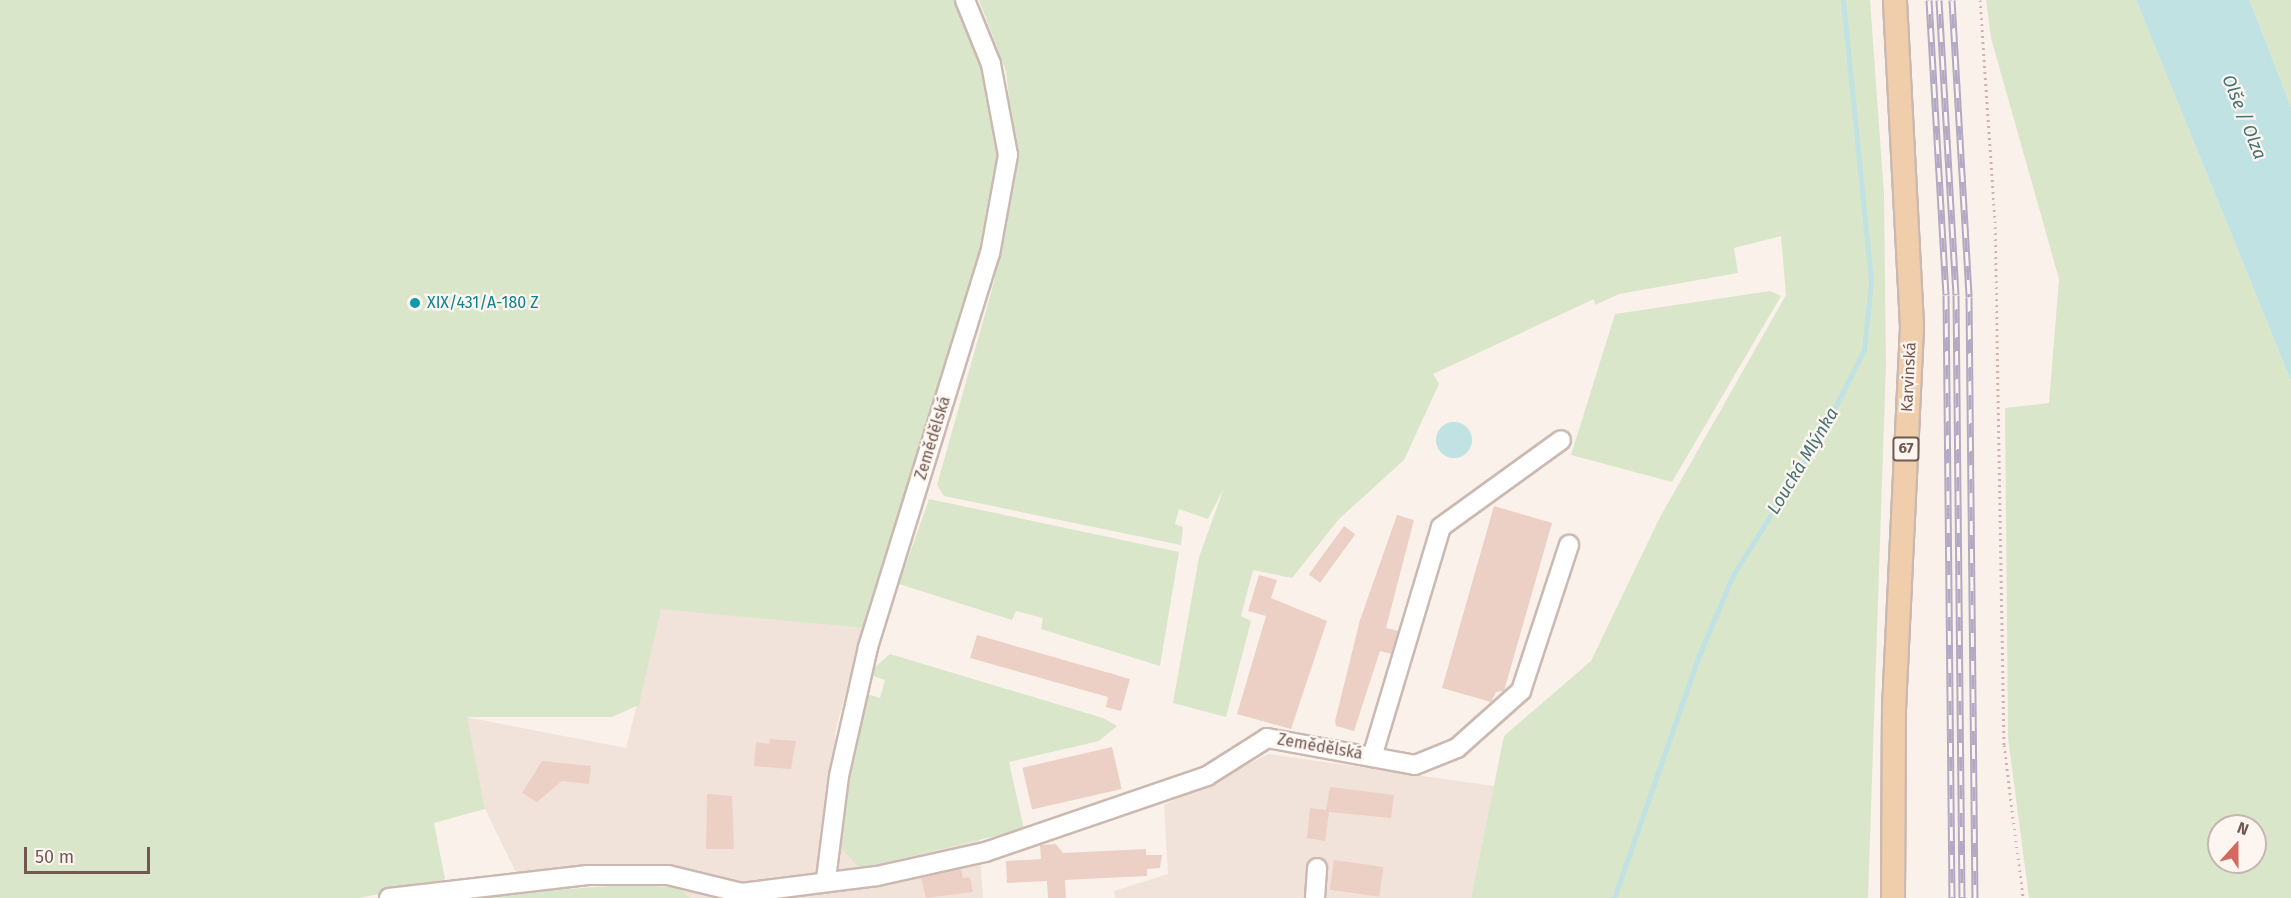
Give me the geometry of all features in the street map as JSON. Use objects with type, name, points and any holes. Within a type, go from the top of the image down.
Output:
[{"type":"main road","name":"Karvinská","points":[[1893,898],[1894,709],[1912,326],[1895,0]]},
{"type":"street","name":"Zemědělská","points":[[826,879],[839,776],[868,647],[990,254],[1008,154],[991,64],[965,0]]},
{"type":"street","points":[[1372,757],[1441,527],[1561,440]]},
{"type":"street","name":"Zemědělská","points":[[739,895],[826,879],[877,876],[985,852],[1207,776],[1267,738],[1415,765],[1457,748],[1521,691],[1569,545]]},
{"type":"street","points":[[1316,898],[1317,868]]},
{"type":"street","points":[[389,898],[588,875],[668,875],[739,895]]},
{"type":"path","points":[[1980,0],[1995,220],[2004,745],[2023,898]]},
{"type":"shaded area","points":[[661,608],[863,628],[835,733],[838,845],[860,869],[979,840],[983,898],[690,898],[679,888],[633,884],[524,889],[485,809],[466,717],[626,748]]},
{"type":"shaded area","points":[[1269,754],[1494,786],[1471,898],[1115,898],[1114,891],[1168,874],[1164,805]]},
{"type":"green space","points":[[0,0],[964,0],[989,72],[998,126],[994,204],[975,298],[931,440],[863,628],[661,609],[639,705],[612,717],[467,717],[485,809],[434,823],[445,879],[437,882],[360,898],[0,898]]},
{"type":"green space","points":[[979,0],[1870,0],[1884,194],[1886,365],[1868,898],[1471,898],[1504,736],[1591,661],[1660,517],[1786,295],[1781,236],[1734,248],[1738,273],[1619,294],[1595,305],[1594,299],[1433,374],[1439,384],[1404,460],[1339,519],[1292,578],[1253,570],[1241,616],[1251,621],[1226,717],[1173,703],[1199,557],[1224,488],[1208,519],[1179,509],[1175,524],[1183,527],[1181,545],[944,496],[937,485],[994,282],[1014,144],[1006,71]]},
{"type":"green space","points":[[1986,0],[2136,0],[2291,381],[2291,898],[2029,898],[2008,738],[2005,408],[2049,403],[2059,279],[1991,38]]},
{"type":"green space","points":[[2249,0],[2291,0],[2291,107],[2252,6]]},
{"type":"green space","points":[[1770,291],[1781,296],[1672,482],[1571,455],[1615,314]]},
{"type":"green space","points":[[929,499],[1179,552],[1160,666],[1041,629],[1043,618],[1016,611],[1012,620],[899,584]]},
{"type":"green space","points":[[890,654],[1103,718],[1117,726],[1099,741],[1009,762],[1024,829],[860,869],[838,845],[853,732],[864,693],[880,698],[885,680],[867,674]]},
{"type":"green space","points":[[633,884],[679,888],[690,898],[452,898]]},
{"type":"water","name":"Olše / Olza","points":[[2136,0],[2249,0],[2252,6],[2291,107],[2291,381]]},
{"type":"water","points":[[1454,422],[1467,427],[1472,440],[1467,453],[1454,458],[1441,453],[1436,440],[1441,427]]},
{"type":"building","points":[[1494,506],[1552,523],[1504,691],[1496,692],[1491,702],[1442,688]]},
{"type":"building","points":[[1397,515],[1414,520],[1386,628],[1398,631],[1391,654],[1380,651],[1354,731],[1336,726],[1335,721],[1360,620]]},
{"type":"building","points":[[1344,526],[1355,534],[1320,583],[1309,575]]},
{"type":"building","points":[[1259,575],[1277,580],[1271,598],[1327,621],[1291,729],[1237,714],[1266,616],[1248,611]]},
{"type":"building","points":[[977,635],[1130,679],[1121,711],[1106,707],[1108,697],[970,658]]},
{"type":"building","points":[[770,739],[796,741],[791,769],[754,766],[756,742],[769,744]]},
{"type":"building","points":[[1112,747],[1122,789],[1032,810],[1022,768]]},
{"type":"building","points":[[542,761],[591,766],[589,784],[562,781],[537,802],[522,793]]},
{"type":"building","points":[[1330,787],[1394,795],[1391,818],[1329,812],[1325,841],[1307,838],[1310,808],[1326,810]]},
{"type":"building","points":[[707,794],[732,796],[734,849],[706,849]]},
{"type":"building","points":[[1056,844],[1063,853],[1146,849],[1146,855],[1162,855],[1160,868],[1147,869],[1147,876],[1065,880],[1066,898],[1048,898],[1047,881],[1007,883],[1006,861],[1041,859],[1040,845]]},
{"type":"building","points":[[1334,860],[1384,867],[1379,897],[1330,890]]},
{"type":"building","points":[[961,869],[963,878],[970,877],[973,892],[926,898],[921,878]]},
{"type":"waterway","name":"Loucká Mlýnka","points":[[1614,898],[1700,653],[1733,575],[1822,433],[1864,350],[1871,281],[1843,0]]},
{"type":"railway","points":[[1929,0],[1946,295],[1952,898]]},
{"type":"railway","points":[[1939,0],[1956,295],[1962,898]]},
{"type":"railway","points":[[1952,0],[1969,297],[1975,898]]},
{"type":"place","name":"XIX/431/A-180 Z","points":[[415,303]]}]
